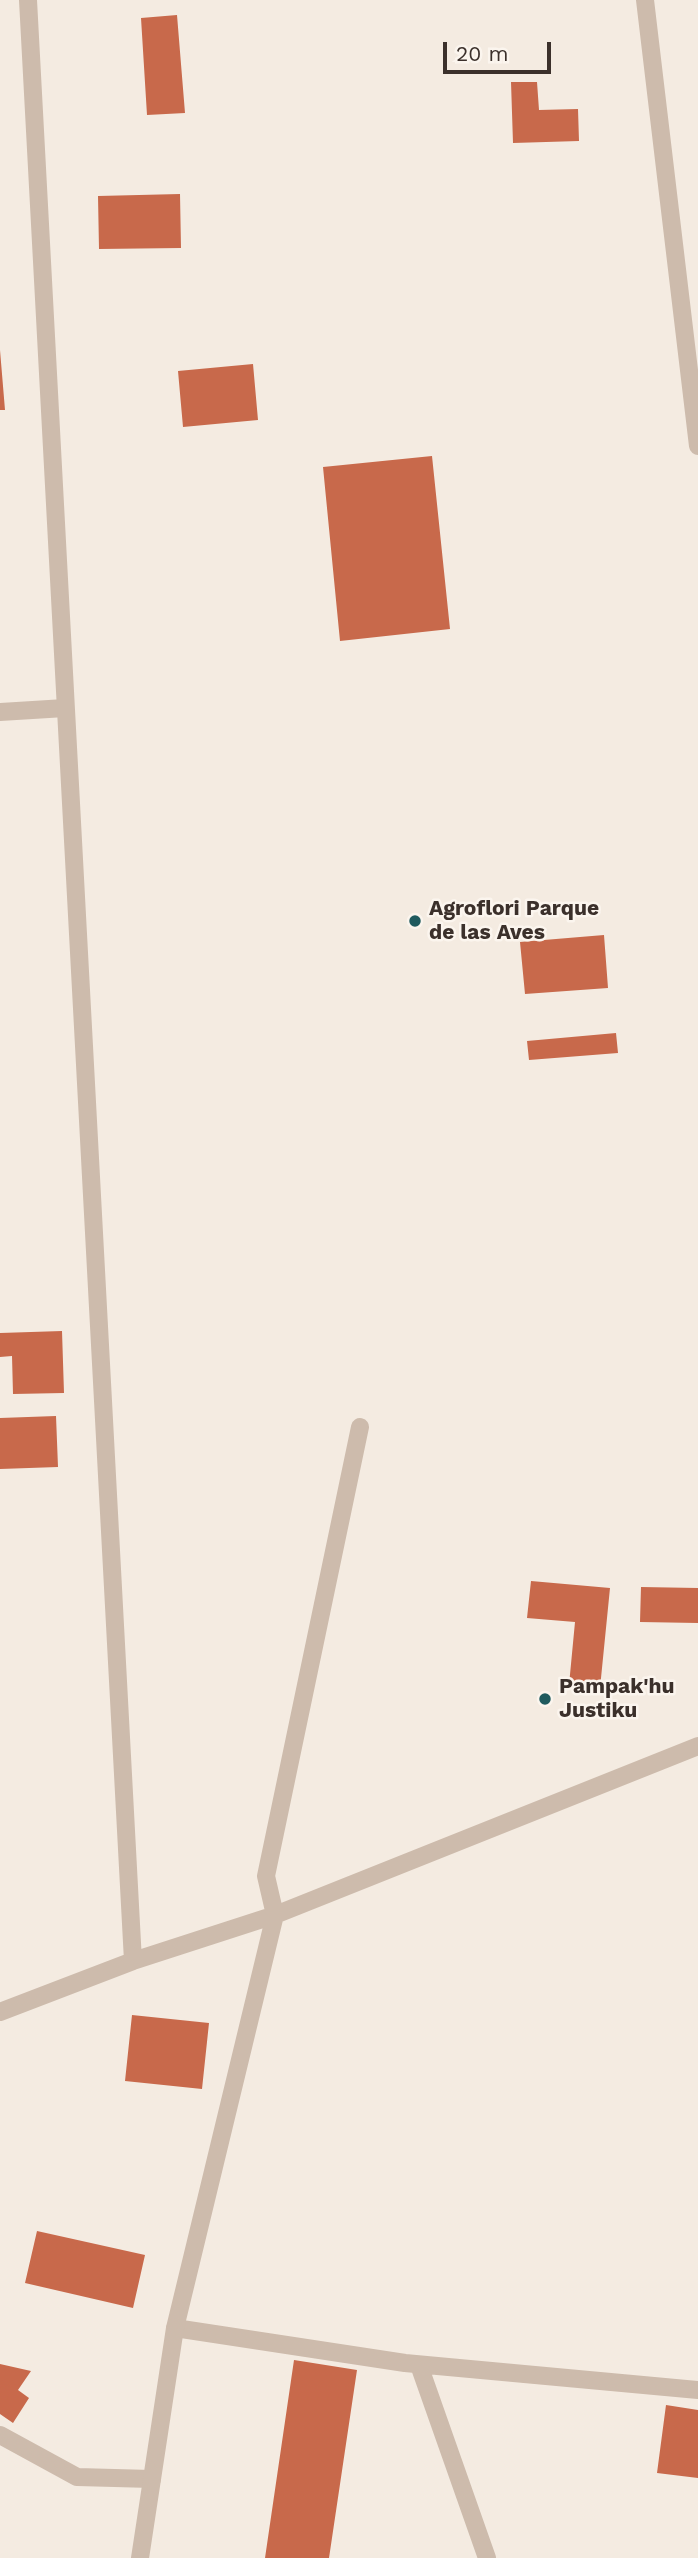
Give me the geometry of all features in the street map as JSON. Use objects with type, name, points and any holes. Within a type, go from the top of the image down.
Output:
[{"type":"street","points":[[28,0],[133,1961]]},
{"type":"street","points":[[645,0],[698,446]]},
{"type":"street","points":[[0,712],[65,708]]},
{"type":"street","points":[[140,2558],[175,2328],[275,1914],[266,1876],[360,1427]]},
{"type":"street","points":[[0,2012],[133,1961],[275,1914],[698,1746]]},
{"type":"street","points":[[175,2328],[419,2365],[698,2390]]},
{"type":"street","points":[[419,2365],[487,2558]]},
{"type":"street","points":[[0,2435],[77,2477],[152,2479]]},
{"type":"building","points":[[177,15],[185,113],[147,115],[141,18]]},
{"type":"building","points":[[511,82],[537,82],[539,110],[578,109],[579,141],[513,143]]},
{"type":"building","points":[[180,194],[181,248],[99,249],[98,196]]},
{"type":"building","points":[[0,350],[5,410],[0,410]]},
{"type":"building","points":[[253,364],[258,420],[183,427],[178,371]]},
{"type":"building","points":[[432,456],[450,629],[340,641],[323,467]]},
{"type":"building","points":[[604,935],[608,988],[525,994],[520,942]]},
{"type":"building","points":[[616,1033],[618,1053],[529,1060],[527,1041]]},
{"type":"building","points":[[62,1331],[64,1393],[13,1394],[12,1356],[0,1357],[0,1333]]},
{"type":"building","points":[[56,1416],[58,1467],[0,1469],[0,1418]]},
{"type":"building","points":[[531,1581],[610,1588],[600,1688],[569,1685],[575,1622],[527,1618]]},
{"type":"building","points":[[641,1587],[698,1588],[698,1623],[640,1622]]},
{"type":"building","points":[[132,2015],[209,2023],[202,2089],[125,2081]]},
{"type":"building","points":[[37,2231],[145,2255],[133,2308],[25,2283]]},
{"type":"building","points":[[294,2360],[357,2370],[329,2558],[265,2558]]},
{"type":"building","points":[[0,2364],[31,2371],[18,2390],[29,2398],[13,2423],[0,2414]]},
{"type":"building","points":[[666,2405],[698,2410],[698,2478],[657,2473]]},
{"type":"place","name":"Agroflori Parque de las Aves","points":[[415,921]]},
{"type":"place","name":"Pampak'hu Justiku","points":[[545,1699]]}]
